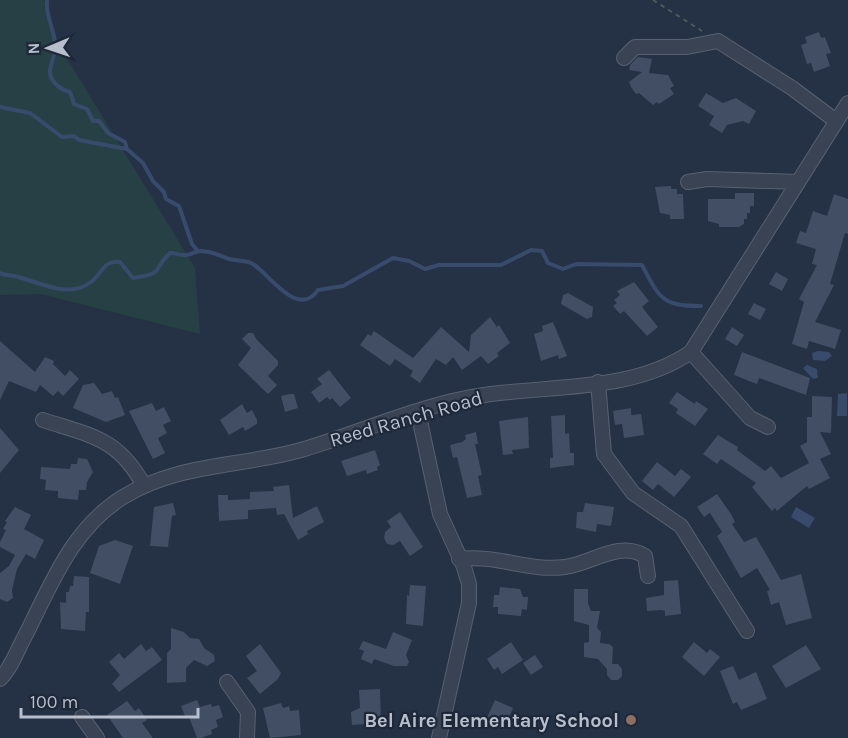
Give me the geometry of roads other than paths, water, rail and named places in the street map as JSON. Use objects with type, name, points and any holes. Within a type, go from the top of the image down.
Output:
[{"type":"street","points":[[624,58],[635,47],[687,47],[718,41],[792,88],[836,121]]},
{"type":"street","name":"Reed Ranch Road","points":[[0,680],[78,537],[106,508],[144,486],[173,473],[272,458],[418,412],[484,395],[645,375],[677,362],[691,352],[848,103]]},
{"type":"street","points":[[688,182],[707,179],[798,182]]},
{"type":"street","points":[[691,352],[750,418],[768,427]]},
{"type":"street","points":[[598,382],[604,454],[633,493],[681,526],[747,631]]},
{"type":"street","points":[[418,412],[440,514],[469,584],[470,603],[440,738]]},
{"type":"street","points":[[44,420],[106,441],[119,450],[135,468],[144,486]]},
{"type":"street","points":[[459,559],[478,556],[546,568],[564,568],[579,565],[601,554],[638,552],[645,556],[648,576]]},
{"type":"street","points":[[227,682],[248,712],[247,738]]},
{"type":"street","points":[[82,717],[97,738]]},
{"type":"water","points":[[829,352],[832,356],[825,361],[813,360],[812,353]]},
{"type":"water","points":[[807,365],[817,369],[818,378],[813,379],[803,368]]},
{"type":"water","points":[[847,393],[847,416],[837,416],[838,394]]},
{"type":"water","points":[[796,507],[815,518],[809,528],[791,517]]},
{"type":"waterway","points":[[47,0],[55,44],[50,71],[53,80],[60,88],[70,92],[74,104],[87,109],[93,121],[99,121],[108,133],[125,142],[127,149]]},
{"type":"waterway","points":[[0,107],[30,113],[62,137],[74,136],[79,140],[127,149],[143,163],[153,181],[164,192],[166,199],[179,206],[192,244],[198,251]]},
{"type":"waterway","points":[[0,273],[53,288],[73,289],[91,282],[110,263],[120,262],[133,278],[155,272],[170,253],[187,255],[202,251],[251,263],[282,290],[301,300],[310,298],[318,290],[343,286],[393,258],[409,261],[425,269],[439,265],[501,265],[531,250],[542,251],[548,263],[563,269],[576,264],[642,265],[653,286],[664,298],[678,304],[701,306]]},
{"type":"place","name":"Bel Aire Elementary School","points":[[631,720]]}]
